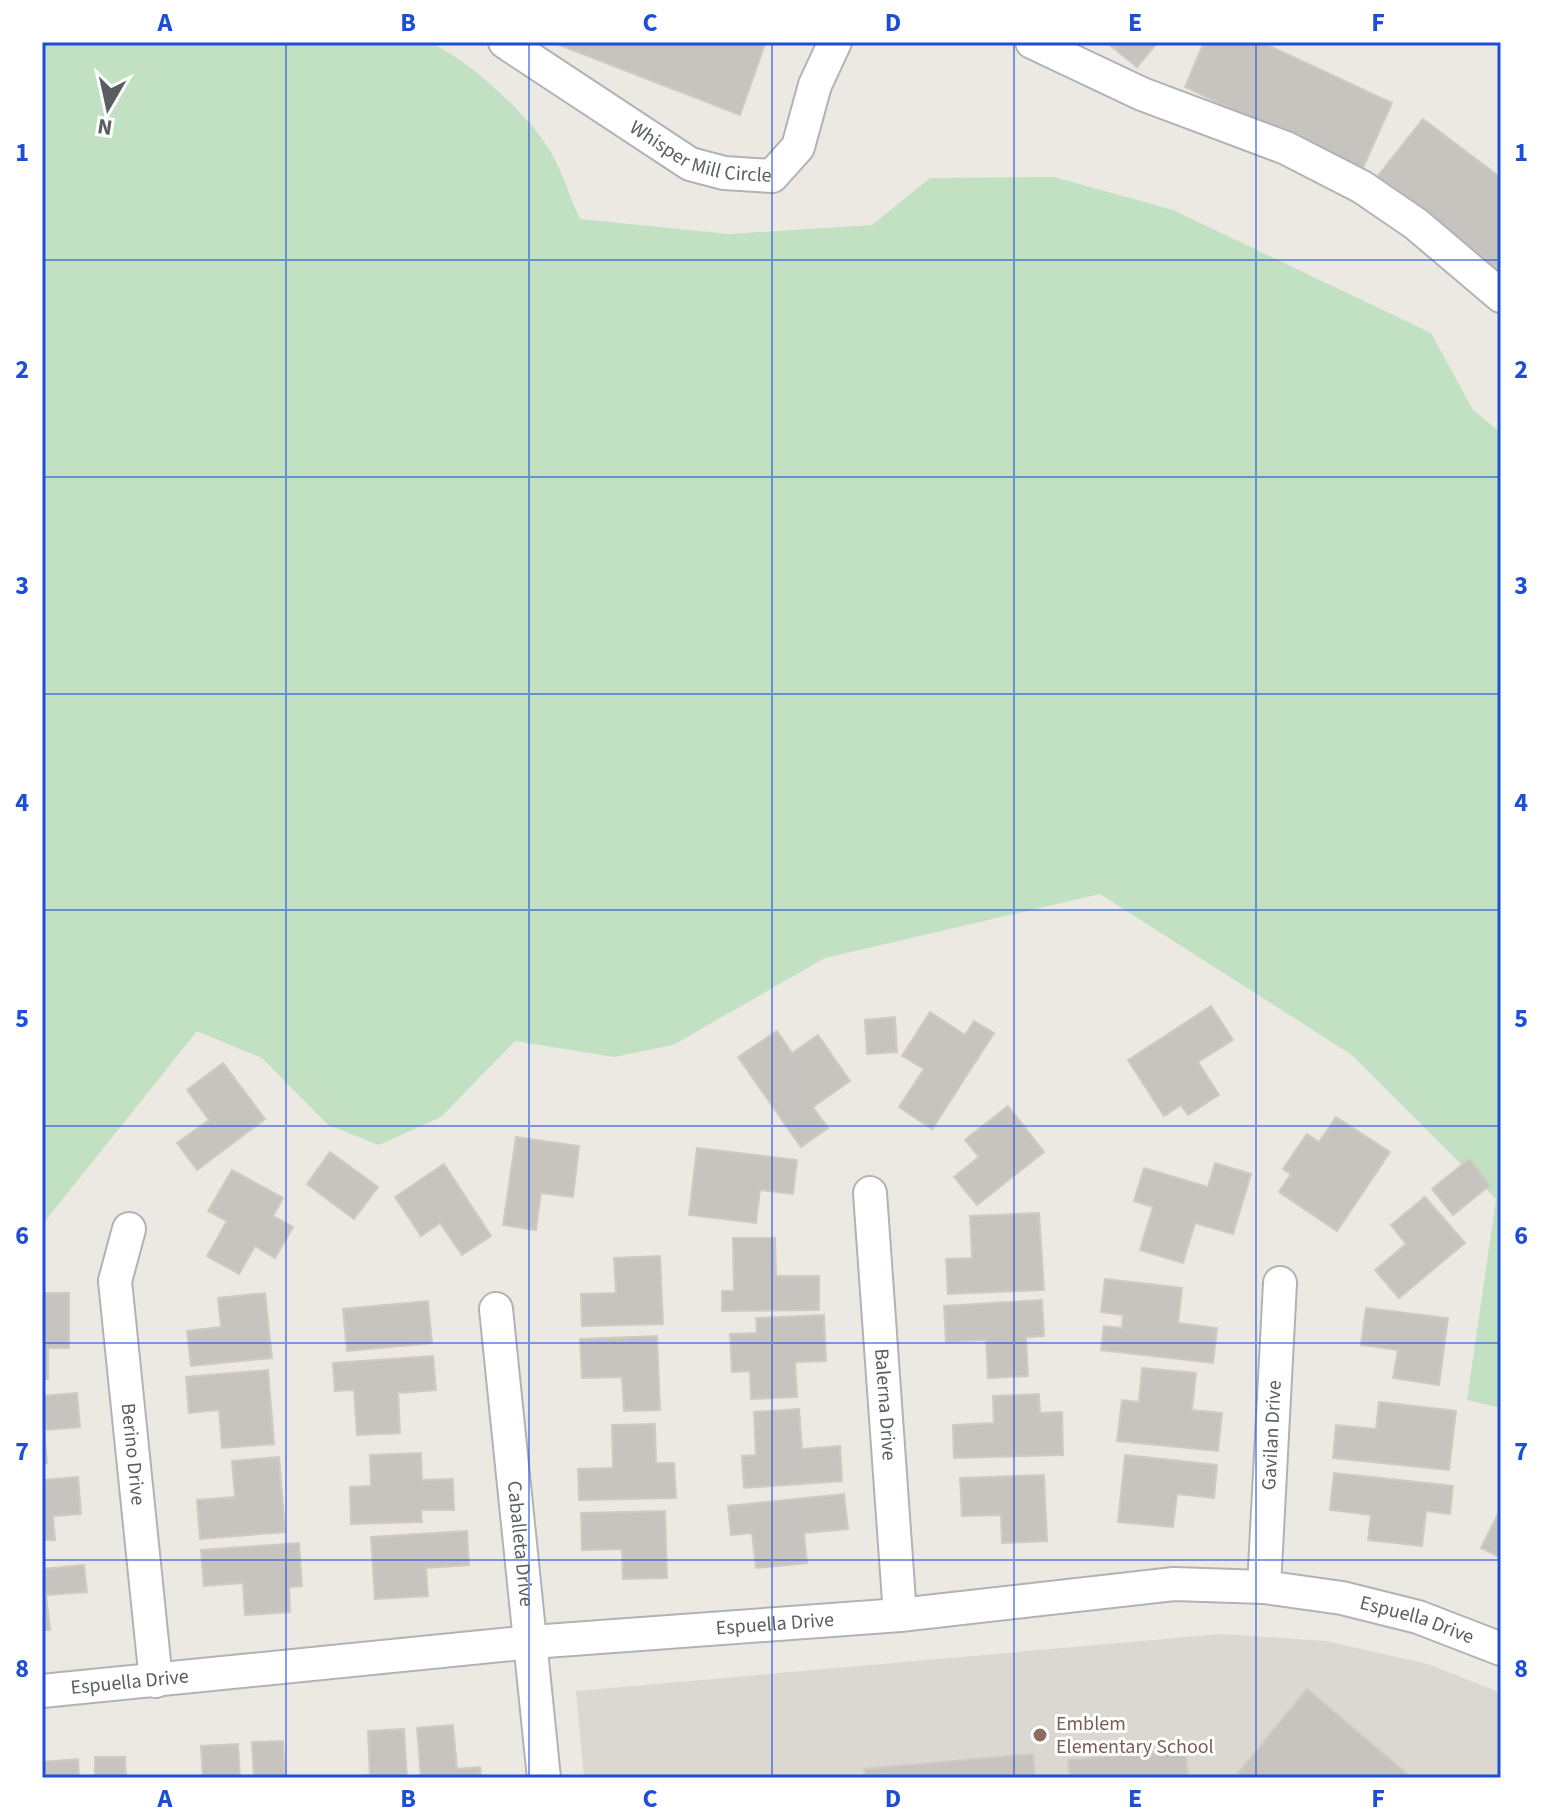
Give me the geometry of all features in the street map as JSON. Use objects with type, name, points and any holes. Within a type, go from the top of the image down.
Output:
[{"type":"street","name":"Whisper Mill Circle","points":[[505,42],[690,164],[724,173],[772,176],[798,147],[815,85],[835,42]]},
{"type":"street","points":[[1033,42],[1142,94],[1286,148],[1362,187],[1416,224],[1501,296]]},
{"type":"street","name":"Balerna Drive","points":[[870,1193],[900,1615]]},
{"type":"street","name":"Berino Drive","points":[[129,1229],[115,1281],[156,1681]]},
{"type":"street","name":"Gavilan Drive","points":[[1264,1587],[1280,1283]]},
{"type":"street","name":"Caballeta Drive","points":[[496,1309],[544,1778]]},
{"type":"street","name":"Espuella Drive","points":[[42,1691],[532,1642],[900,1615],[1174,1584],[1264,1587],[1342,1598],[1418,1617],[1501,1649]]},
{"type":"shaded area","name":"Emblem Elementary School","points":[[1221,1634],[1326,1641],[1428,1664],[1501,1693],[1501,1778],[584,1778],[576,1691]]},
{"type":"green space","points":[[42,42],[426,42],[441,48],[475,71],[524,117],[552,154],[580,219],[728,234],[872,225],[930,178],[1054,177],[1173,210],[1431,333],[1473,410],[1501,433],[1501,1408],[1467,1400],[1496,1199],[1352,1055],[1100,894],[825,958],[673,1045],[614,1057],[515,1041],[441,1117],[379,1145],[328,1125],[262,1058],[197,1031],[42,1225]]},
{"type":"building","points":[[560,42],[765,44],[740,115],[559,45]]},
{"type":"building","points":[[1106,42],[1158,42],[1137,67]]},
{"type":"building","points":[[1204,42],[1261,42],[1392,103],[1362,170],[1185,87]]},
{"type":"building","points":[[1423,119],[1501,178],[1501,272],[1377,177]]},
{"type":"building","points":[[1211,1006],[1233,1040],[1198,1062],[1219,1095],[1188,1115],[1181,1105],[1164,1116],[1128,1060]]},
{"type":"building","points":[[930,1012],[965,1035],[974,1021],[994,1033],[932,1129],[899,1107],[924,1069],[902,1056]]},
{"type":"building","points":[[895,1017],[897,1052],[867,1054],[865,1020]]},
{"type":"building","points":[[777,1031],[792,1053],[818,1035],[850,1081],[813,1107],[828,1128],[801,1147],[738,1057]]},
{"type":"building","points":[[223,1063],[265,1119],[197,1170],[177,1143],[209,1120],[187,1090]]},
{"type":"building","points":[[1008,1106],[1044,1152],[977,1205],[954,1177],[979,1157],[965,1140]]},
{"type":"building","points":[[1336,1117],[1390,1152],[1337,1231],[1279,1192],[1291,1174],[1283,1169],[1307,1134],[1319,1142]]},
{"type":"building","points":[[516,1137],[579,1146],[573,1197],[541,1193],[536,1230],[503,1225]]},
{"type":"building","points":[[697,1148],[797,1160],[793,1194],[760,1190],[756,1223],[689,1215]]},
{"type":"building","points":[[330,1152],[378,1187],[354,1219],[307,1184]]},
{"type":"building","points":[[1469,1159],[1490,1185],[1453,1215],[1432,1189]]},
{"type":"building","points":[[1215,1163],[1251,1174],[1233,1234],[1195,1223],[1183,1263],[1140,1250],[1153,1207],[1134,1201],[1144,1168],[1208,1187]]},
{"type":"building","points":[[444,1164],[491,1236],[462,1255],[440,1223],[421,1236],[395,1197]]},
{"type":"building","points":[[232,1170],[283,1198],[273,1216],[293,1227],[275,1258],[255,1246],[239,1274],[207,1256],[227,1221],[208,1211]]},
{"type":"building","points":[[1425,1197],[1465,1243],[1399,1298],[1375,1270],[1406,1244],[1391,1225]]},
{"type":"building","points":[[1039,1213],[1044,1290],[948,1294],[946,1259],[972,1258],[970,1216]]},
{"type":"building","points":[[733,1238],[775,1238],[776,1276],[819,1276],[819,1310],[722,1311],[722,1291],[734,1291]]},
{"type":"building","points":[[660,1256],[663,1324],[582,1326],[581,1294],[616,1293],[614,1258]]},
{"type":"building","points":[[1105,1279],[1182,1288],[1178,1323],[1217,1328],[1213,1363],[1101,1350],[1104,1326],[1122,1328],[1123,1315],[1101,1312]]},
{"type":"building","points":[[42,1293],[69,1293],[69,1348],[48,1348],[48,1379],[42,1379]]},
{"type":"building","points":[[265,1293],[272,1358],[191,1366],[187,1331],[221,1327],[218,1298]]},
{"type":"building","points":[[1042,1300],[1044,1336],[1026,1337],[1028,1376],[988,1378],[986,1340],[946,1342],[944,1306]]},
{"type":"building","points":[[428,1301],[432,1343],[347,1351],[343,1309]]},
{"type":"building","points":[[1366,1308],[1448,1318],[1439,1385],[1393,1378],[1398,1350],[1361,1345]]},
{"type":"building","points":[[824,1315],[826,1361],[795,1362],[797,1397],[751,1399],[750,1371],[732,1372],[730,1334],[757,1333],[756,1318]]},
{"type":"building","points":[[657,1336],[660,1410],[624,1411],[622,1377],[582,1378],[580,1339]]},
{"type":"building","points":[[433,1356],[436,1390],[398,1393],[400,1433],[357,1435],[354,1390],[335,1391],[333,1363]]},
{"type":"building","points":[[1142,1368],[1196,1373],[1192,1410],[1222,1413],[1218,1451],[1117,1441],[1122,1400],[1139,1402]]},
{"type":"building","points":[[268,1370],[274,1444],[222,1448],[219,1410],[189,1413],[186,1377]]},
{"type":"building","points":[[77,1393],[80,1427],[44,1430],[47,1463],[42,1464],[42,1396]]},
{"type":"building","points":[[1039,1394],[1040,1413],[1062,1412],[1063,1455],[954,1458],[953,1425],[994,1423],[993,1396]]},
{"type":"building","points":[[1379,1402],[1456,1411],[1449,1470],[1333,1458],[1336,1425],[1376,1429]]},
{"type":"building","points":[[799,1409],[802,1449],[840,1446],[842,1481],[744,1488],[742,1456],[756,1455],[754,1412]]},
{"type":"building","points":[[655,1424],[656,1463],[674,1463],[676,1498],[579,1500],[578,1469],[613,1468],[612,1425]]},
{"type":"building","points":[[421,1453],[422,1480],[453,1479],[454,1510],[421,1510],[422,1522],[351,1524],[350,1487],[371,1486],[370,1455]]},
{"type":"building","points":[[1125,1455],[1217,1465],[1214,1498],[1177,1494],[1173,1527],[1118,1522]]},
{"type":"building","points":[[279,1457],[285,1532],[200,1539],[197,1500],[235,1497],[232,1461]]},
{"type":"building","points":[[1334,1473],[1453,1486],[1450,1514],[1426,1511],[1422,1546],[1368,1540],[1371,1515],[1330,1510]]},
{"type":"building","points":[[1044,1475],[1047,1541],[1002,1543],[1001,1515],[962,1516],[960,1478]]},
{"type":"building","points":[[78,1477],[81,1514],[53,1516],[55,1540],[42,1540],[42,1480]]},
{"type":"building","points":[[844,1494],[848,1529],[804,1533],[807,1563],[756,1568],[752,1533],[731,1535],[728,1506]]},
{"type":"building","points":[[1501,1508],[1501,1558],[1481,1548]]},
{"type":"building","points":[[665,1511],[667,1578],[623,1579],[622,1549],[582,1550],[581,1513]]},
{"type":"building","points":[[467,1531],[469,1565],[426,1568],[428,1596],[375,1599],[371,1537]]},
{"type":"building","points":[[299,1543],[302,1586],[289,1587],[290,1612],[245,1615],[243,1583],[204,1586],[201,1550]]},
{"type":"building","points":[[84,1565],[87,1592],[46,1595],[50,1630],[42,1630],[42,1569]]},
{"type":"building","points":[[1307,1689],[1412,1778],[1234,1778]]},
{"type":"building","points":[[453,1725],[457,1769],[480,1767],[481,1778],[421,1778],[417,1728]]},
{"type":"building","points":[[404,1729],[407,1778],[343,1778],[370,1775],[368,1731]]},
{"type":"building","points":[[283,1741],[285,1778],[254,1778],[252,1742]]},
{"type":"building","points":[[238,1744],[240,1778],[203,1778],[201,1746]]},
{"type":"building","points":[[1185,1749],[1188,1778],[1070,1778],[1068,1760]]},
{"type":"building","points":[[1033,1754],[1035,1778],[865,1778],[864,1769]]},
{"type":"building","points":[[95,1757],[125,1757],[126,1778],[95,1778]]},
{"type":"building","points":[[78,1759],[79,1778],[42,1778],[42,1762]]},
{"type":"place","name":"Emblem Elementary School","points":[[1040,1735]]}]
